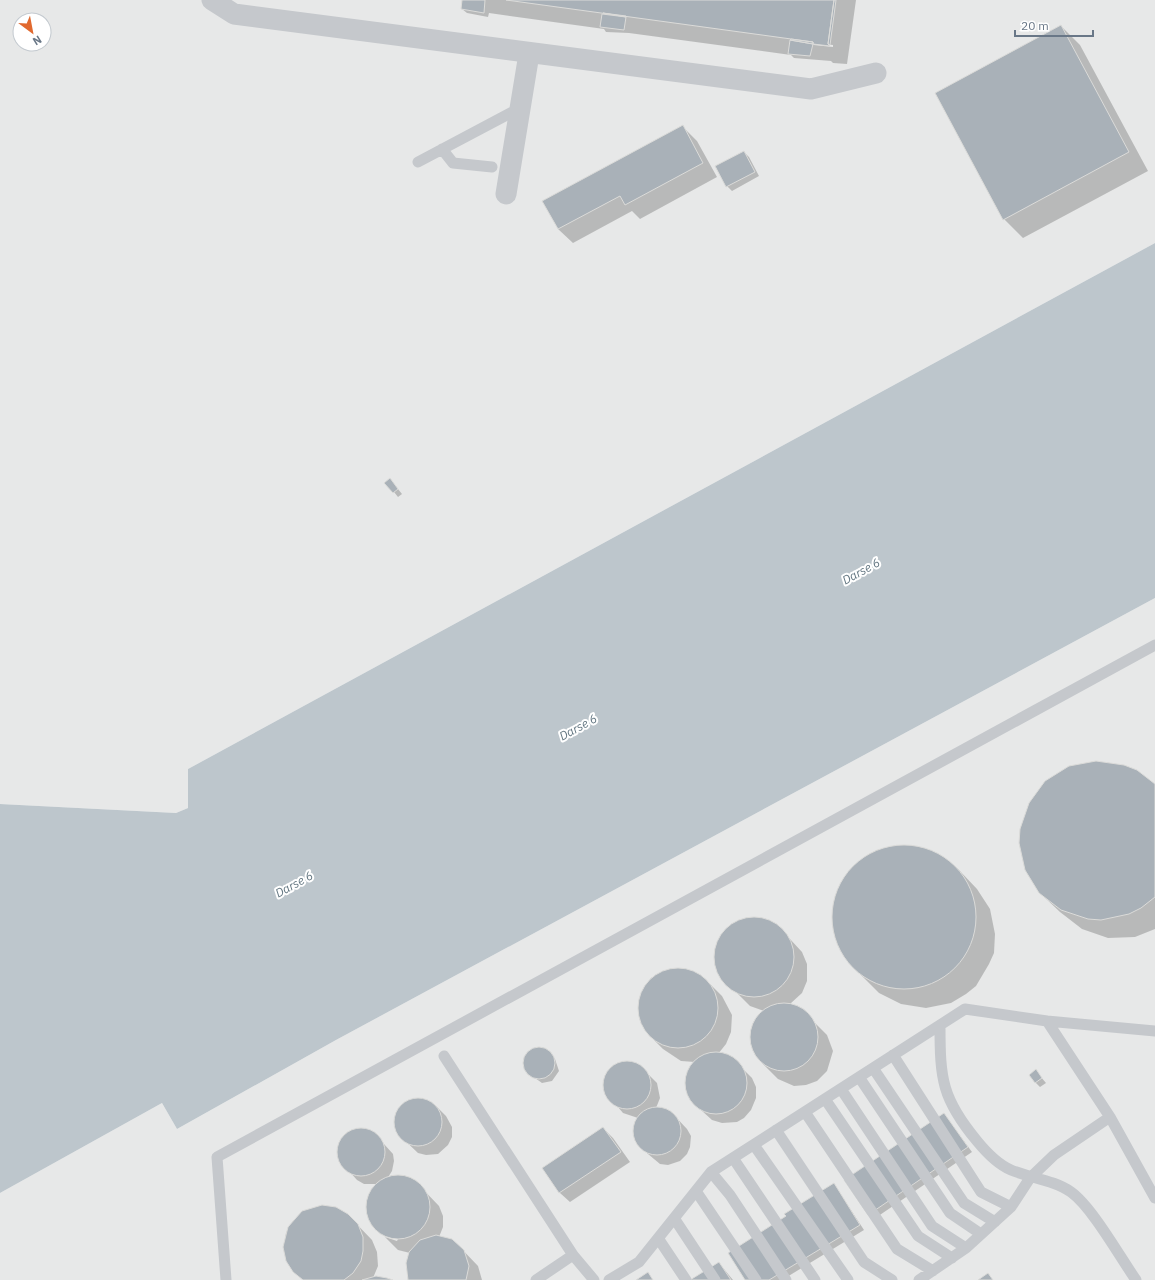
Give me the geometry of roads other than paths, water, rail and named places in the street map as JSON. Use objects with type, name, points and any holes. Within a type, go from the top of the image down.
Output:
[{"type":"street","points":[[212,0],[234,14],[529,54],[811,89],[876,73]]},
{"type":"street","points":[[506,194],[529,54]]},
{"type":"lane","points":[[418,162],[520,108]]},
{"type":"lane","points":[[442,149],[453,163],[492,167]]},
{"type":"lane","points":[[226,1280],[217,1157],[1155,645]]},
{"type":"lane","points":[[609,1280],[639,1262],[711,1172],[965,1009],[1047,1021],[1155,1031]]},
{"type":"lane","points":[[1047,1021],[1110,1117],[1155,1198]]},
{"type":"lane","points":[[940,1026],[942,1081],[948,1099],[965,1126],[994,1159],[1009,1170],[1030,1178],[1060,1186],[1072,1192],[1085,1205],[1136,1280]]},
{"type":"lane","points":[[444,1056],[573,1255],[594,1280]]},
{"type":"lane","points":[[892,1056],[981,1192],[1011,1207]]},
{"type":"lane","points":[[873,1068],[964,1203],[995,1222]]},
{"type":"lane","points":[[859,1077],[950,1213],[981,1234]]},
{"type":"lane","points":[[841,1089],[932,1226],[966,1248]]},
{"type":"lane","points":[[825,1099],[918,1236],[952,1258]]},
{"type":"lane","points":[[805,1112],[896,1249],[933,1271]]},
{"type":"lane","points":[[919,1280],[966,1248],[995,1222],[1011,1207],[1030,1178],[1054,1155],[1110,1117]]},
{"type":"lane","points":[[776,1130],[864,1262],[892,1280]]},
{"type":"lane","points":[[754,1144],[848,1280]]},
{"type":"lane","points":[[733,1158],[815,1280]]},
{"type":"lane","points":[[711,1172],[730,1195],[786,1280]]},
{"type":"lane","points":[[696,1190],[756,1280]]},
{"type":"lane","points":[[674,1218],[715,1280]]},
{"type":"lane","points":[[658,1238],[686,1280]]},
{"type":"lane","points":[[536,1280],[573,1255]]},
{"type":"water","name":"Darse 6","points":[[1155,243],[1155,598],[336,1040],[177,1129],[162,1103],[0,1193],[0,804],[176,813],[188,808],[188,769]]}]
